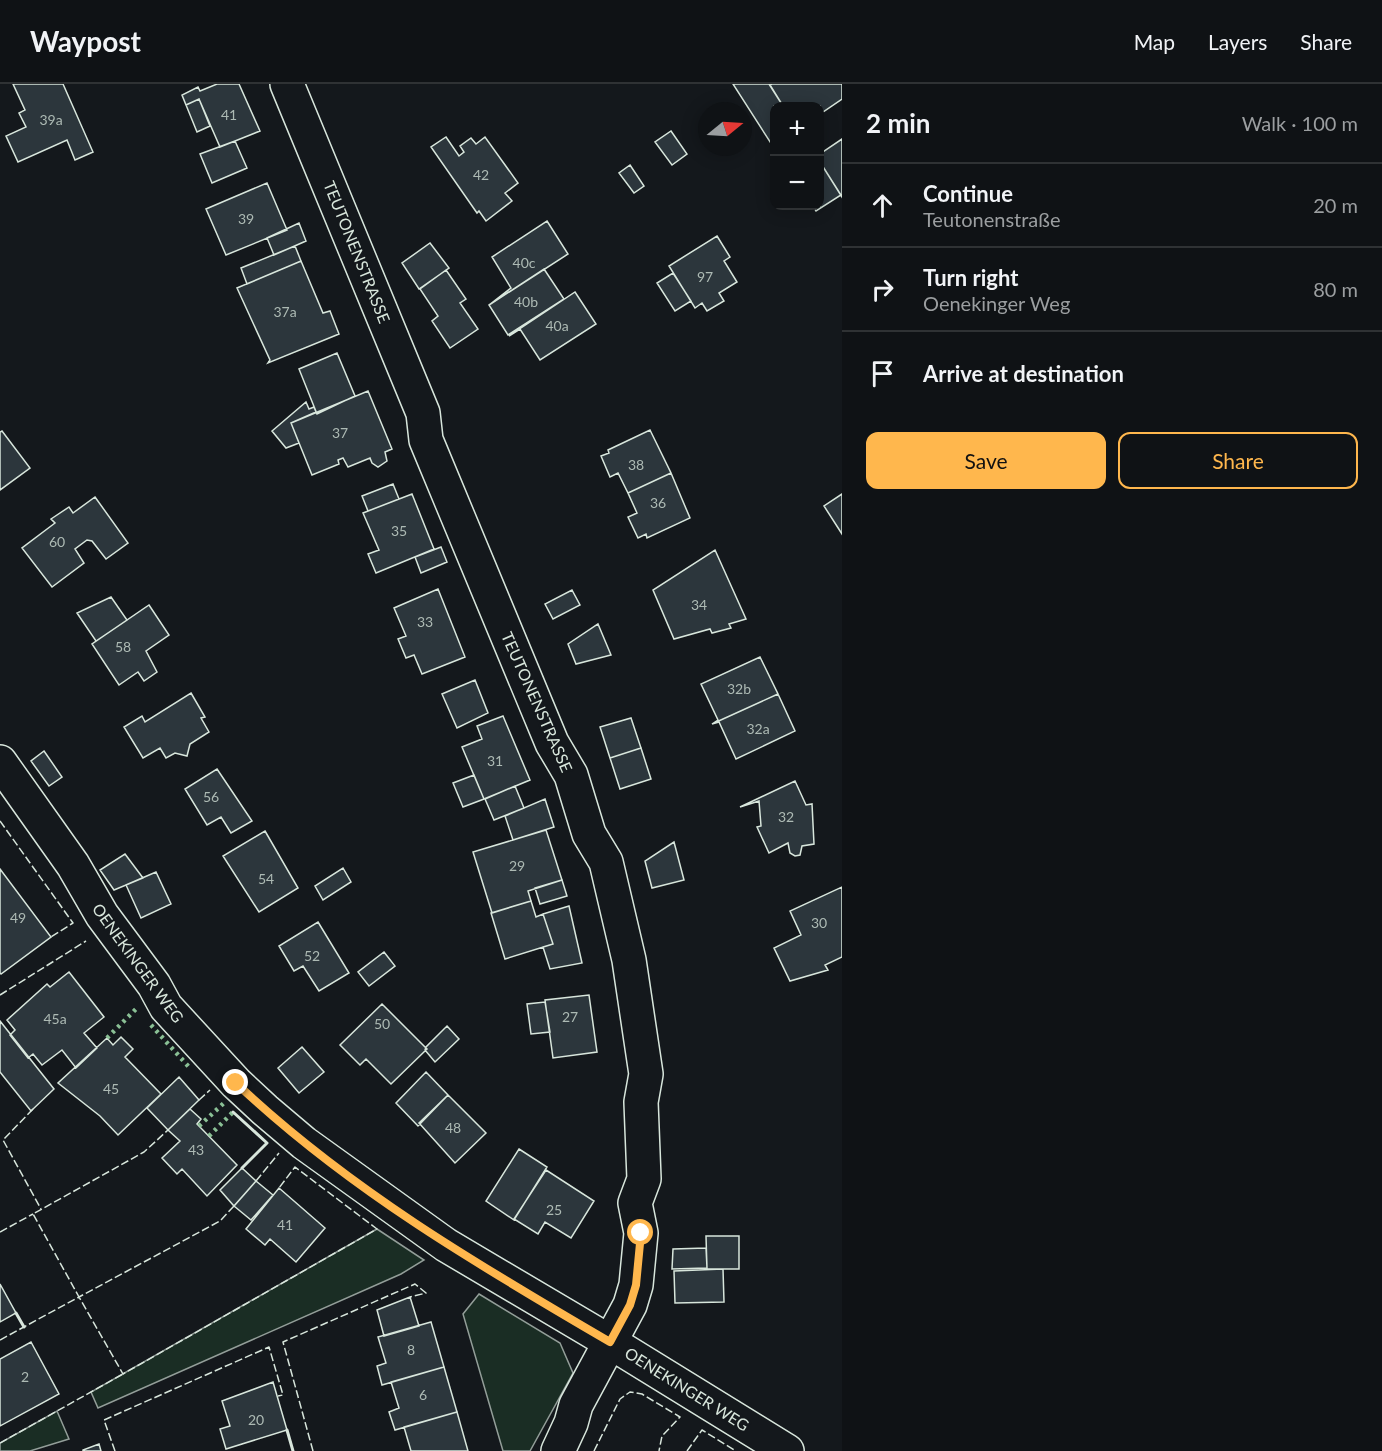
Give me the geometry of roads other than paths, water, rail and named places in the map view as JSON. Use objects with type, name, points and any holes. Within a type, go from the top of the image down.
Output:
[{"type":"street","name":"TEUTONENSTRASSE","points":[[287,84],[423,413],[426,440],[552,743],[571,775],[589,834],[606,862],[629,960],[646,1074],[641,1102],[644,1179],[635,1203],[641,1233],[636,1285],[630,1305],[584,1388],[572,1423],[558,1451]]},
{"type":"street","name":"OENEKINGER WEG","points":[[0,762],[73,865],[102,915],[154,985],[166,1007],[245,1092],[304,1143],[446,1245],[787,1451]]}]
